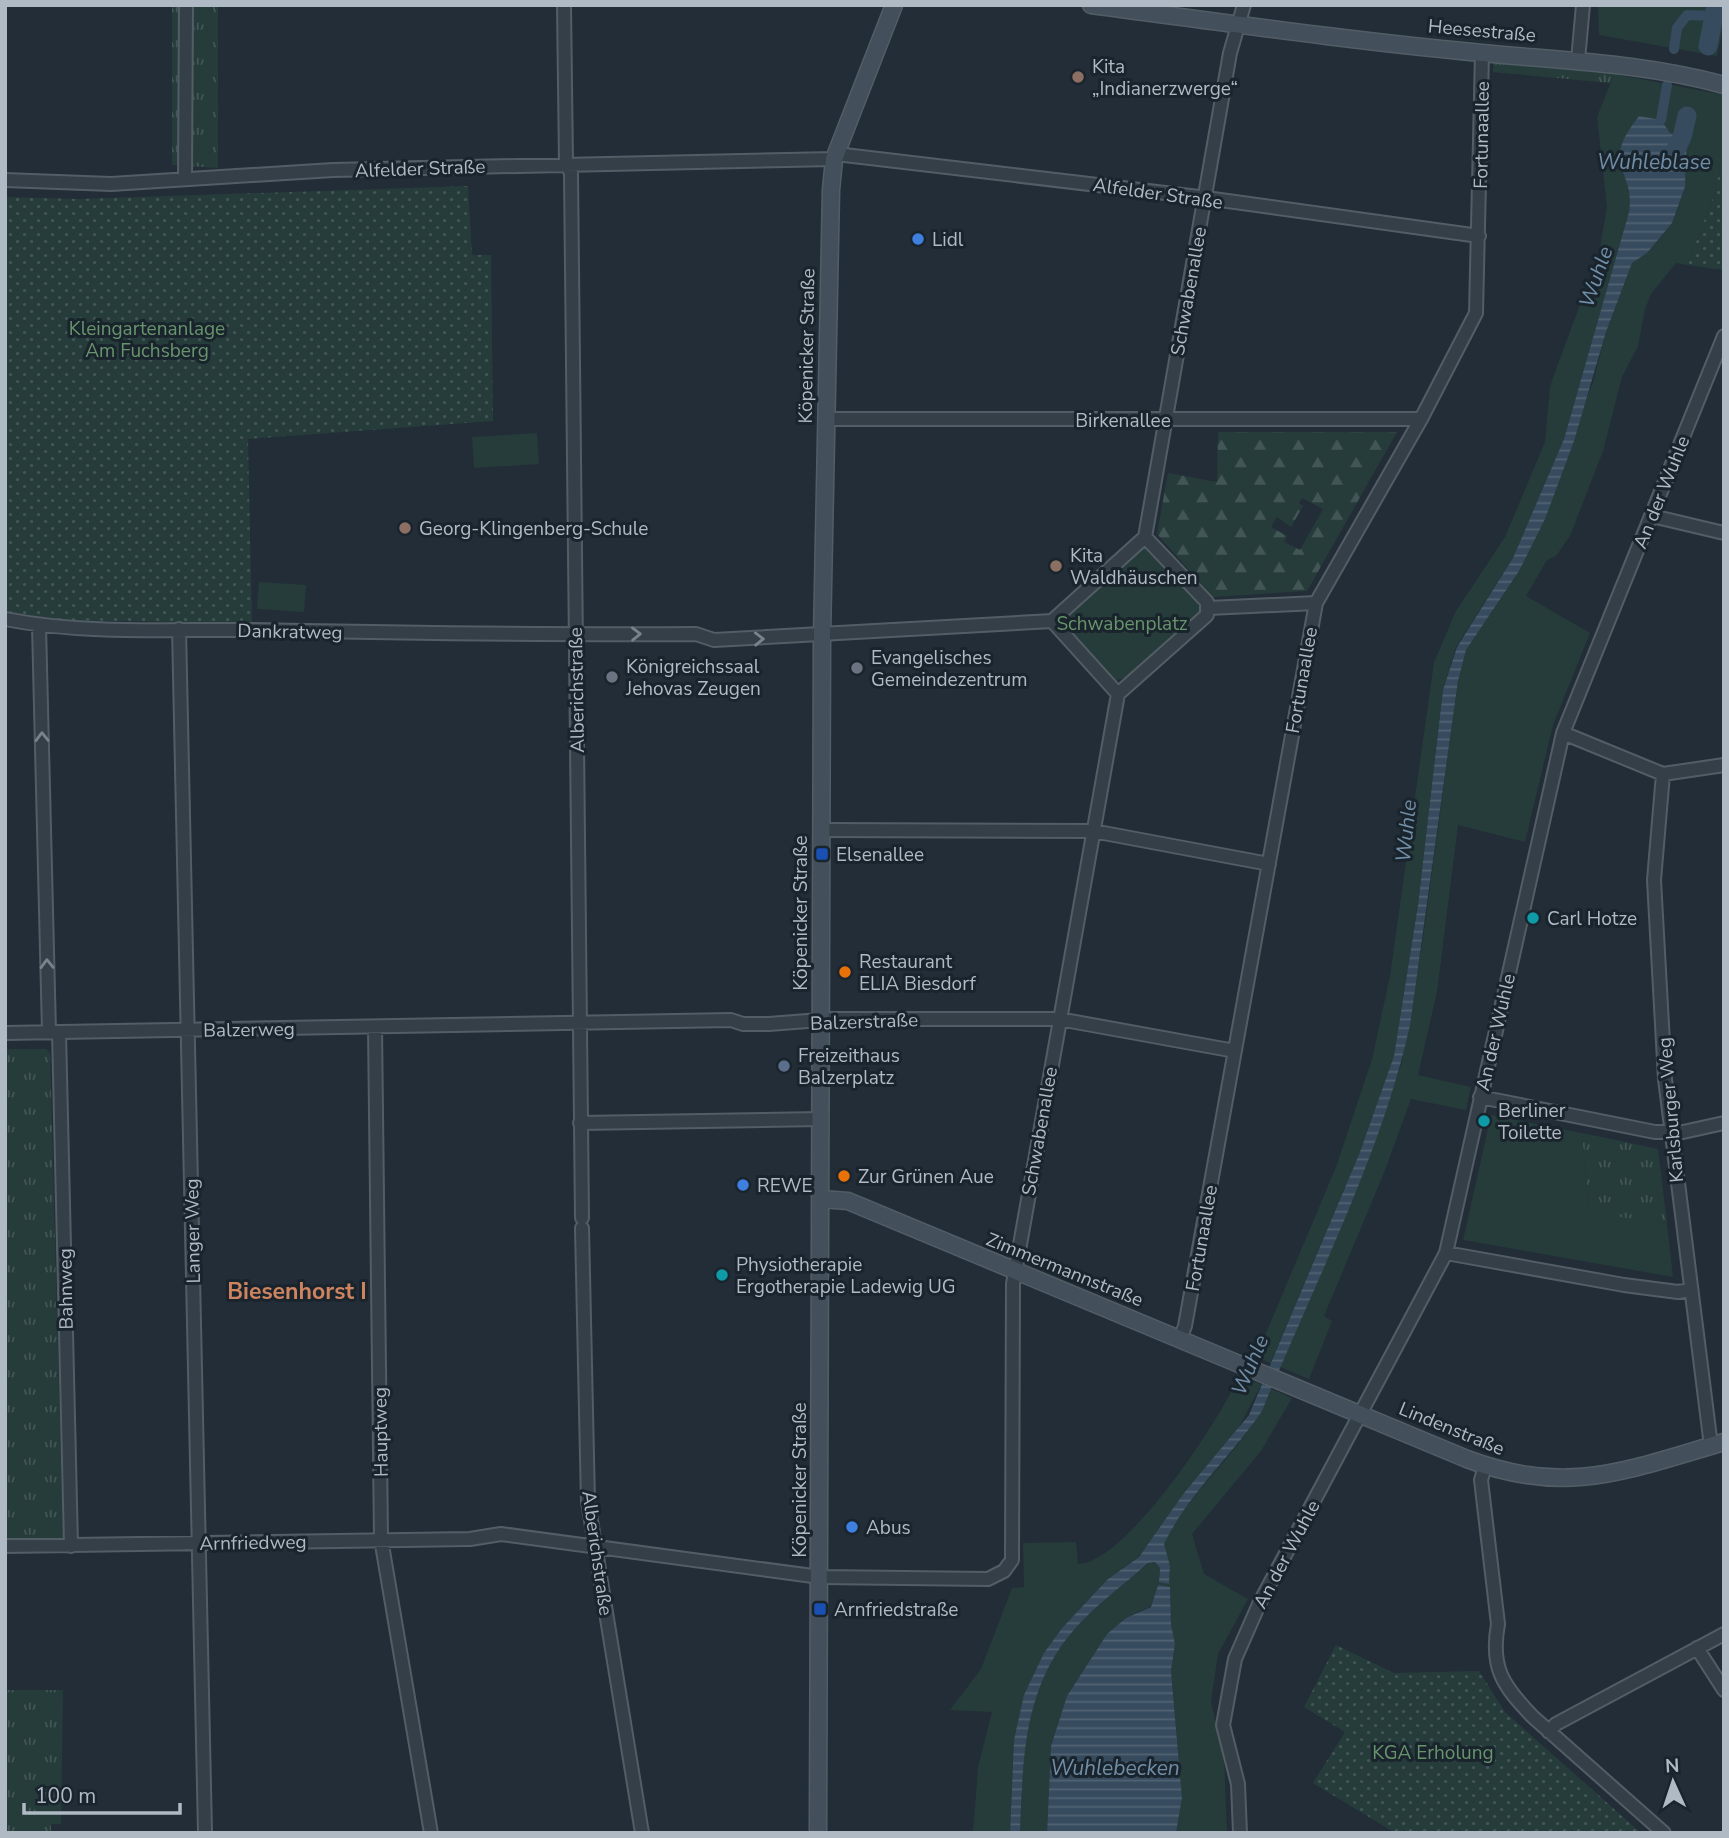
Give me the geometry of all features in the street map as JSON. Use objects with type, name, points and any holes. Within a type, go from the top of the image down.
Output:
[{"type":"main road","name":"Köpenicker Straße","points":[[818,1833],[826,1577],[821,1199],[822,636],[835,157],[894,5]]},
{"type":"main road","name":"Heesestraße","points":[[1091,5],[1482,53],[1662,69],[1724,85]]},
{"type":"main road","name":"Zimmermannstraße","points":[[821,1199],[848,1201],[1292,1384]]},
{"type":"main road","name":"Lindenstraße","points":[[1292,1384],[1485,1466],[1515,1475],[1582,1479],[1717,1444]]},
{"type":"street","points":[[185,178],[186,5]]},
{"type":"street","name":"Alberichstraße","points":[[564,5],[566,163],[571,173],[580,1123],[588,1502],[642,1833]]},
{"type":"street","name":"Schwabenallee","points":[[1145,537],[1204,199],[1237,24],[1244,5]]},
{"type":"street","points":[[1577,60],[1583,5]]},
{"type":"street","name":"Fortunaallee","points":[[1180,1339],[1316,603],[1421,419],[1476,313],[1482,53]]},
{"type":"street","name":"Alfelder Straße","points":[[5,180],[99,184],[185,178],[566,163],[723,160],[766,163],[835,157],[1204,199],[1479,236]]},
{"type":"street","name":"An der Wuhle","points":[[1240,1833],[1238,1784],[1223,1725],[1235,1659],[1259,1602],[1446,1253],[1563,733],[1724,336]]},
{"type":"street","name":"Birkenallee","points":[[826,419],[1421,419]]},
{"type":"street","points":[[1652,516],[1724,533]]},
{"type":"street","points":[[1145,537],[1207,602],[1209,608],[1207,615],[1118,694],[1052,621],[1145,537]]},
{"type":"street","points":[[1209,608],[1316,603]]},
{"type":"street","name":"Dankratweg","points":[[5,619],[39,626],[696,634],[714,640],[1052,621]]},
{"type":"street","name":"Bahnweg","points":[[39,626],[71,1546]]},
{"type":"street","name":"Langer Weg","points":[[179,629],[205,1833]]},
{"type":"street","name":"Schwabenallee","points":[[826,1577],[988,1579],[1004,1571],[1012,1560],[1015,1271],[1118,694]]},
{"type":"street","points":[[1563,733],[1663,774],[1724,765]]},
{"type":"street","name":"Karlsburger Weg","points":[[1663,774],[1654,880],[1670,1133],[1690,1290],[1717,1444]]},
{"type":"street","points":[[822,830],[1093,831],[1269,864]]},
{"type":"street","name":"Balzerstraße","points":[[492,1023],[731,1020],[743,1024],[769,1024],[821,1020],[1059,1019],[1235,1051]]},
{"type":"street","name":"Balzerweg","points":[[5,1033],[492,1023]]},
{"type":"street","name":"Hauptweg","points":[[374,1027],[382,1539],[431,1833]]},
{"type":"street","points":[[1480,1097],[1670,1133],[1724,1123]]},
{"type":"street","points":[[580,1123],[821,1119]]},
{"type":"street","points":[[1446,1253],[1625,1285],[1678,1292],[1690,1290]]},
{"type":"street","points":[[1485,1466],[1481,1480],[1498,1624],[1495,1658],[1502,1678],[1515,1699],[1549,1732],[1664,1833]]},
{"type":"street","name":"Arnfriedweg","points":[[5,1546],[470,1539],[500,1534],[596,1547]]},
{"type":"street","points":[[596,1547],[826,1577]]},
{"type":"street","points":[[1549,1732],[1556,1724],[1724,1633]]},
{"type":"street","points":[[1697,1648],[1724,1690]]},
{"type":"green space","points":[[172,5],[218,5],[218,168],[172,165]]},
{"type":"green space","points":[[1598,5],[1724,5],[1724,23],[1717,56],[1599,35]]},
{"type":"green space","points":[[1493,63],[1614,74],[1610,83],[1493,72]]},
{"type":"green space","points":[[1614,74],[1724,95],[1724,146],[1715,193],[1687,265],[1676,263],[1651,294],[1645,309],[1638,346],[1622,377],[1603,451],[1570,536],[1556,556],[1547,560],[1526,596],[1590,633],[1553,725],[1525,842],[1458,825],[1437,992],[1418,1075],[1471,1087],[1466,1110],[1411,1099],[1384,1173],[1324,1316],[1332,1321],[1309,1379],[1256,1357],[1336,1167],[1372,1059],[1390,976],[1434,662],[1456,611],[1505,537],[1545,442],[1550,386],[1599,253],[1607,207],[1597,117]],"holes":[[[1687,138],[1685,188],[1672,223],[1647,253],[1632,263],[1606,332],[1593,382],[1519,571],[1466,650],[1458,681],[1424,931],[1402,1062],[1365,1169],[1280,1366],[1271,1362],[1360,1152],[1394,1057],[1418,905],[1443,690],[1456,647],[1513,558],[1564,439],[1629,212],[1632,192],[1620,156]]]},
{"type":"green space","points":[[1724,146],[1724,270],[1687,265],[1715,193]]},
{"type":"green space","name":"Kleingartenanlage Am Fuchsberg","points":[[468,186],[472,255],[491,255],[493,421],[248,439],[252,623],[45,620],[5,613],[5,197],[79,199]]},
{"type":"green space","points":[[1218,432],[1397,432],[1307,591],[1213,597],[1157,534],[1168,473],[1217,482]],"holes":[[[1302,498],[1323,509],[1300,550],[1284,542],[1287,536],[1271,527],[1277,517],[1291,527],[1303,506],[1299,503]]]},
{"type":"green space","points":[[537,433],[539,464],[474,468],[472,437]]},
{"type":"green space","name":"Schwabenplatz","points":[[1149,546],[1198,602],[1201,612],[1127,678],[1116,680],[1063,625],[1066,614],[1141,547]]},
{"type":"green space","points":[[259,582],[306,585],[304,612],[257,609]]},
{"type":"green space","points":[[5,1049],[46,1049],[50,1053],[63,1541],[5,1553]]},
{"type":"green space","points":[[1491,1115],[1582,1133],[1589,1213],[1667,1223],[1673,1277],[1463,1240]]},
{"type":"green space","points":[[1582,1133],[1658,1149],[1667,1223],[1589,1214]]},
{"type":"green space","points":[[1239,1375],[1292,1398],[1261,1451],[1192,1534],[1204,1574],[1248,1599],[1218,1654],[1211,1702],[1224,1755],[1227,1833],[1176,1833],[1182,1798],[1171,1671],[1175,1644],[1171,1624],[1170,1587],[1158,1585],[1151,1606],[1126,1618],[1107,1634],[1067,1696],[1051,1746],[1047,1833],[1020,1833],[1025,1752],[1035,1701],[1044,1677],[1056,1653],[1073,1631],[1149,1563],[1155,1562],[1160,1568],[1159,1582],[1169,1584],[1170,1566],[1163,1544],[1189,1504],[1261,1411],[1271,1390],[1261,1385],[1236,1433],[1184,1493],[1157,1534],[1138,1557],[1108,1579],[1064,1626],[1014,1740],[1010,1833],[973,1833],[978,1767],[992,1712],[950,1710],[981,1669],[1012,1588],[1024,1587],[1023,1543],[1076,1542],[1078,1564],[1098,1558],[1121,1541],[1170,1486],[1193,1454]]},
{"type":"green space","name":"KGA Erholung","points":[[1336,1645],[1394,1673],[1479,1671],[1505,1712],[1641,1833],[1395,1833],[1313,1783],[1345,1732],[1304,1707]]},
{"type":"green space","points":[[5,1690],[63,1690],[61,1824],[51,1824],[51,1833],[5,1833]]},
{"type":"water","name":"Wuhleblase","points":[[1639,116],[1661,120],[1670,133],[1687,138],[1685,187],[1672,223],[1647,253],[1632,263],[1606,332],[1574,441],[1545,519],[1519,571],[1466,650],[1458,681],[1410,1025],[1382,1122],[1344,1220],[1262,1411],[1197,1492],[1164,1544],[1170,1566],[1169,1584],[1159,1582],[1160,1568],[1155,1562],[1148,1563],[1081,1622],[1056,1653],[1035,1701],[1029,1726],[1020,1833],[1010,1833],[1014,1740],[1024,1695],[1044,1653],[1063,1627],[1108,1579],[1139,1557],[1184,1493],[1249,1415],[1360,1152],[1394,1056],[1418,905],[1443,690],[1457,647],[1513,558],[1564,439],[1629,212],[1628,187],[1620,151],[1626,135]]},
{"type":"water","name":"Wuhlebecken","points":[[1158,1585],[1170,1587],[1171,1624],[1175,1644],[1171,1671],[1182,1798],[1176,1833],[1047,1833],[1051,1746],[1067,1696],[1107,1634],[1126,1618],[1151,1607]]},
{"type":"waterway","name":"Wuhle","points":[[1708,46],[1716,5]]},
{"type":"waterway","points":[[1674,49],[1677,28],[1687,15],[1714,16]]},
{"type":"waterway","points":[[1661,120],[1667,85]]},
{"type":"waterway","name":"Wuhle","points":[[1670,161],[1682,137],[1687,116]]},
{"type":"place","name":"Kita „Indianerzwerge“","points":[[1078,77]]},
{"type":"place","name":"Lidl","points":[[918,239]]},
{"type":"place","name":"Georg-Klingenberg-Schule","points":[[405,528]]},
{"type":"place","name":"Kita Waldhäuschen","points":[[1056,566]]},
{"type":"place","name":"Evangelisches Gemeindezentrum","points":[[857,668]]},
{"type":"place","name":"Königreichssaal Jehovas Zeugen","points":[[612,677]]},
{"type":"place","name":"Elsenallee","points":[[822,854]]},
{"type":"place","name":"Carl Hotze","points":[[1533,918]]},
{"type":"place","name":"Restaurant ELIA Biesdorf","points":[[845,972]]},
{"type":"place","name":"Freizeithaus Balzerplatz","points":[[784,1066]]},
{"type":"place","name":"Berliner Toilette","points":[[1484,1121]]},
{"type":"place","name":"Zur Grünen Aue","points":[[844,1176]]},
{"type":"place","name":"REWE","points":[[743,1185]]},
{"type":"place","name":"Physiotherapie Ergotherapie Ladewig UG","points":[[722,1275]]},
{"type":"place","name":"Abus","points":[[852,1527]]},
{"type":"place","name":"Arnfriedstraße","points":[[820,1609]]},
{"type":"district","name":"Biesenhorst I","points":[[297,1291]]}]
